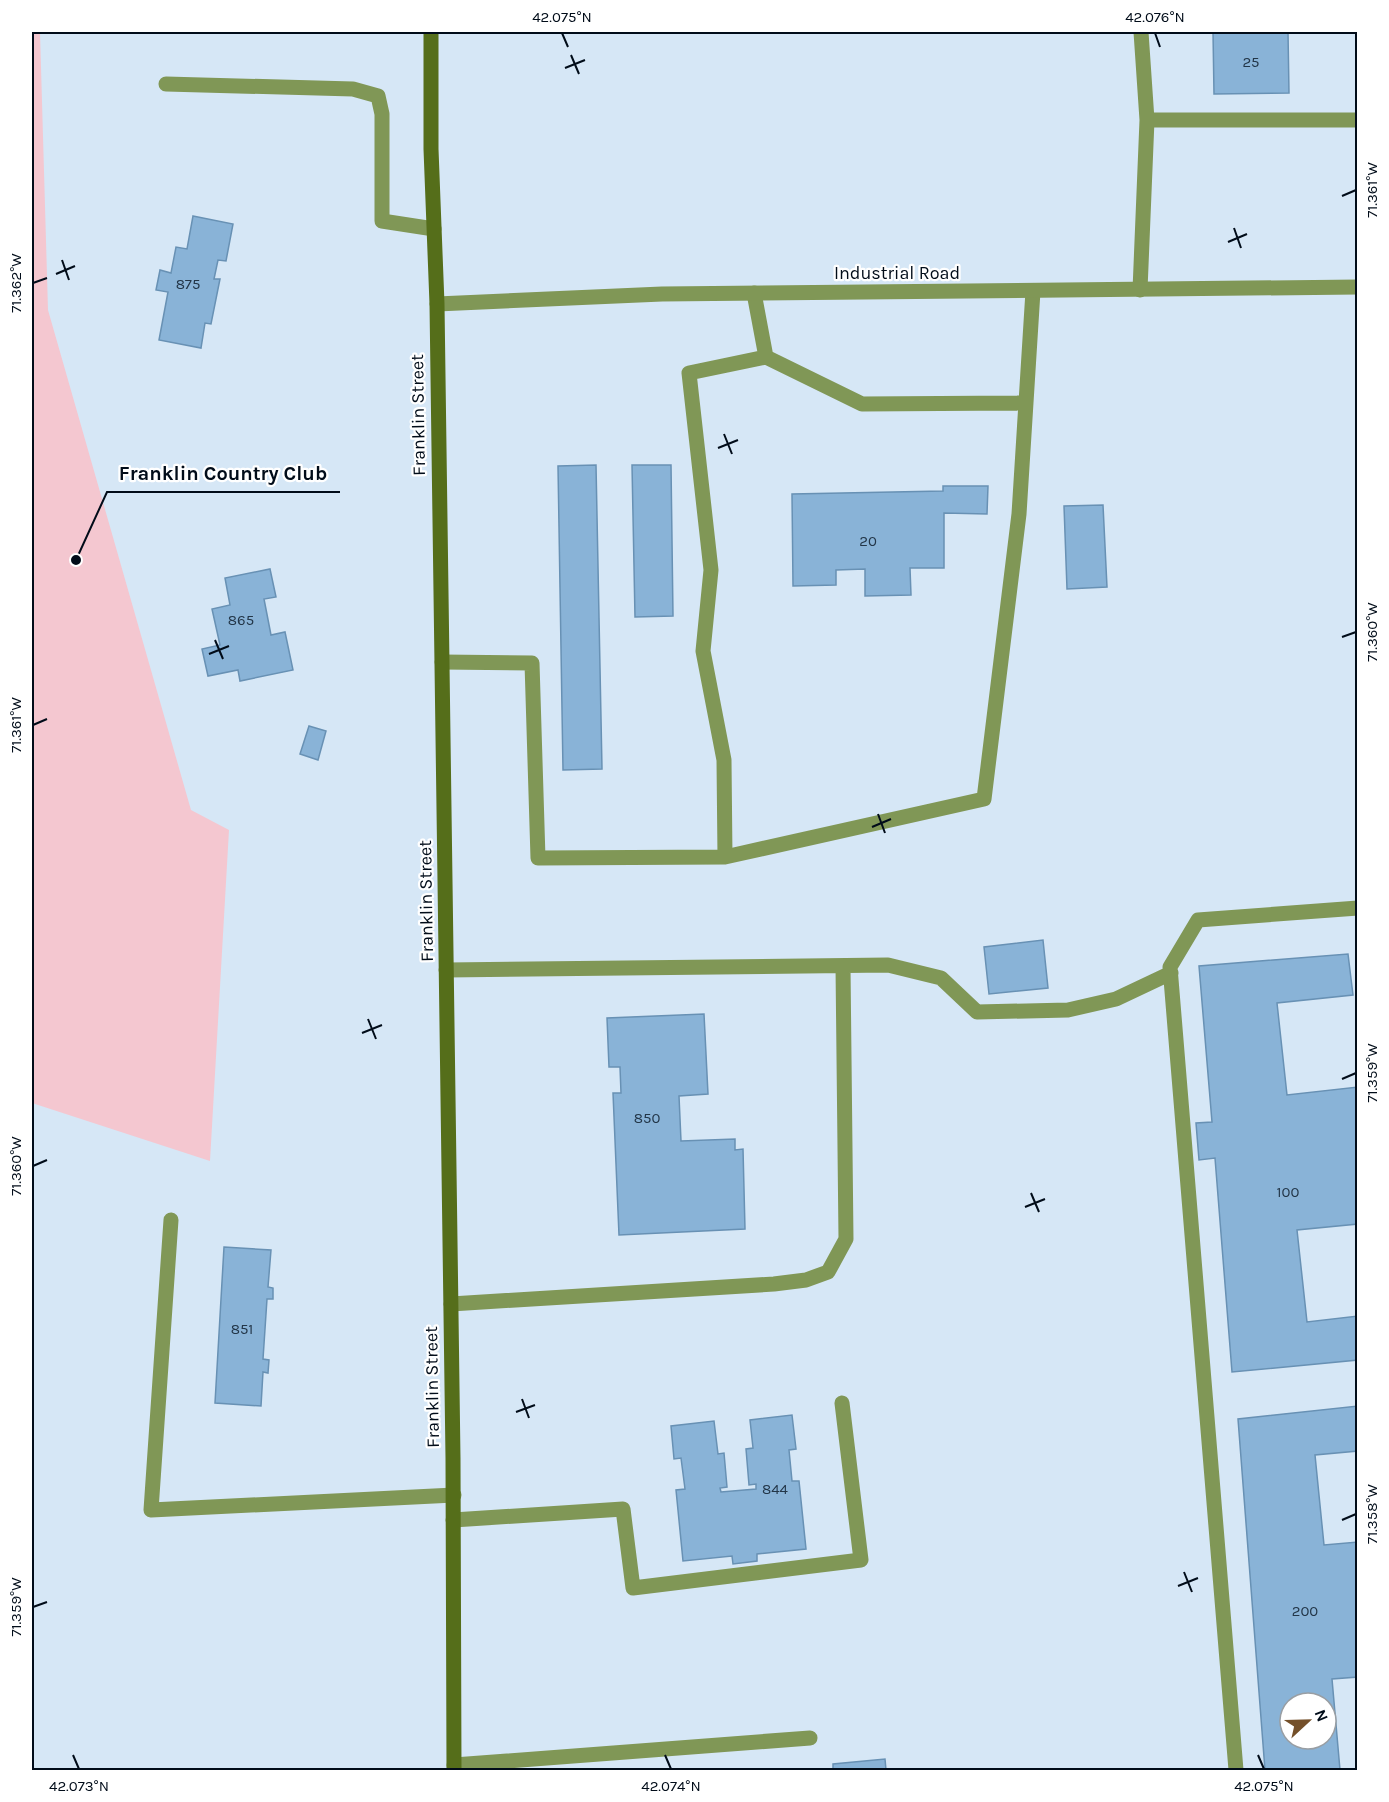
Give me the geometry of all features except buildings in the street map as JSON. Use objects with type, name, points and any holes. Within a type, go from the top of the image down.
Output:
[{"type":"main road","name":"Franklin Street","points":[[431,32],[431,149],[437,304],[454,1494],[454,1768]]},
{"type":"street","points":[[1140,290],[1147,120],[1141,32]]},
{"type":"street","points":[[166,84],[353,89],[378,96],[382,114],[382,221],[434,229]]},
{"type":"street","points":[[1147,120],[1358,120]]},
{"type":"street","name":"Industrial Road","points":[[437,304],[662,294],[1358,287]]},
{"type":"street","points":[[442,662],[532,663],[538,858],[724,857],[984,799],[1019,514],[1033,291]]},
{"type":"street","points":[[754,294],[766,357]]},
{"type":"street","points":[[724,857],[724,760],[703,651],[711,570],[689,373],[766,357],[862,404],[1026,404]]},
{"type":"street","points":[[1236,1770],[1170,968],[1198,920],[1358,908]]},
{"type":"street","points":[[446,970],[888,965],[941,978],[977,1012],[1068,1010],[1116,999],[1171,973]]},
{"type":"street","points":[[450,1304],[774,1284],[806,1280],[828,1272],[846,1239],[843,966]]},
{"type":"street","points":[[171,1220],[151,1509],[454,1494]]},
{"type":"street","points":[[453,1520],[623,1509],[633,1588],[861,1560],[842,1403]]},
{"type":"street","points":[[454,1768],[810,1738]]},
{"type":"shaded area","points":[[32,32],[40,32],[48,310],[191,810],[229,830],[210,1161],[32,1103]]},
{"type":"place","name":"Franklin Country Club","points":[[76,560]]}]
